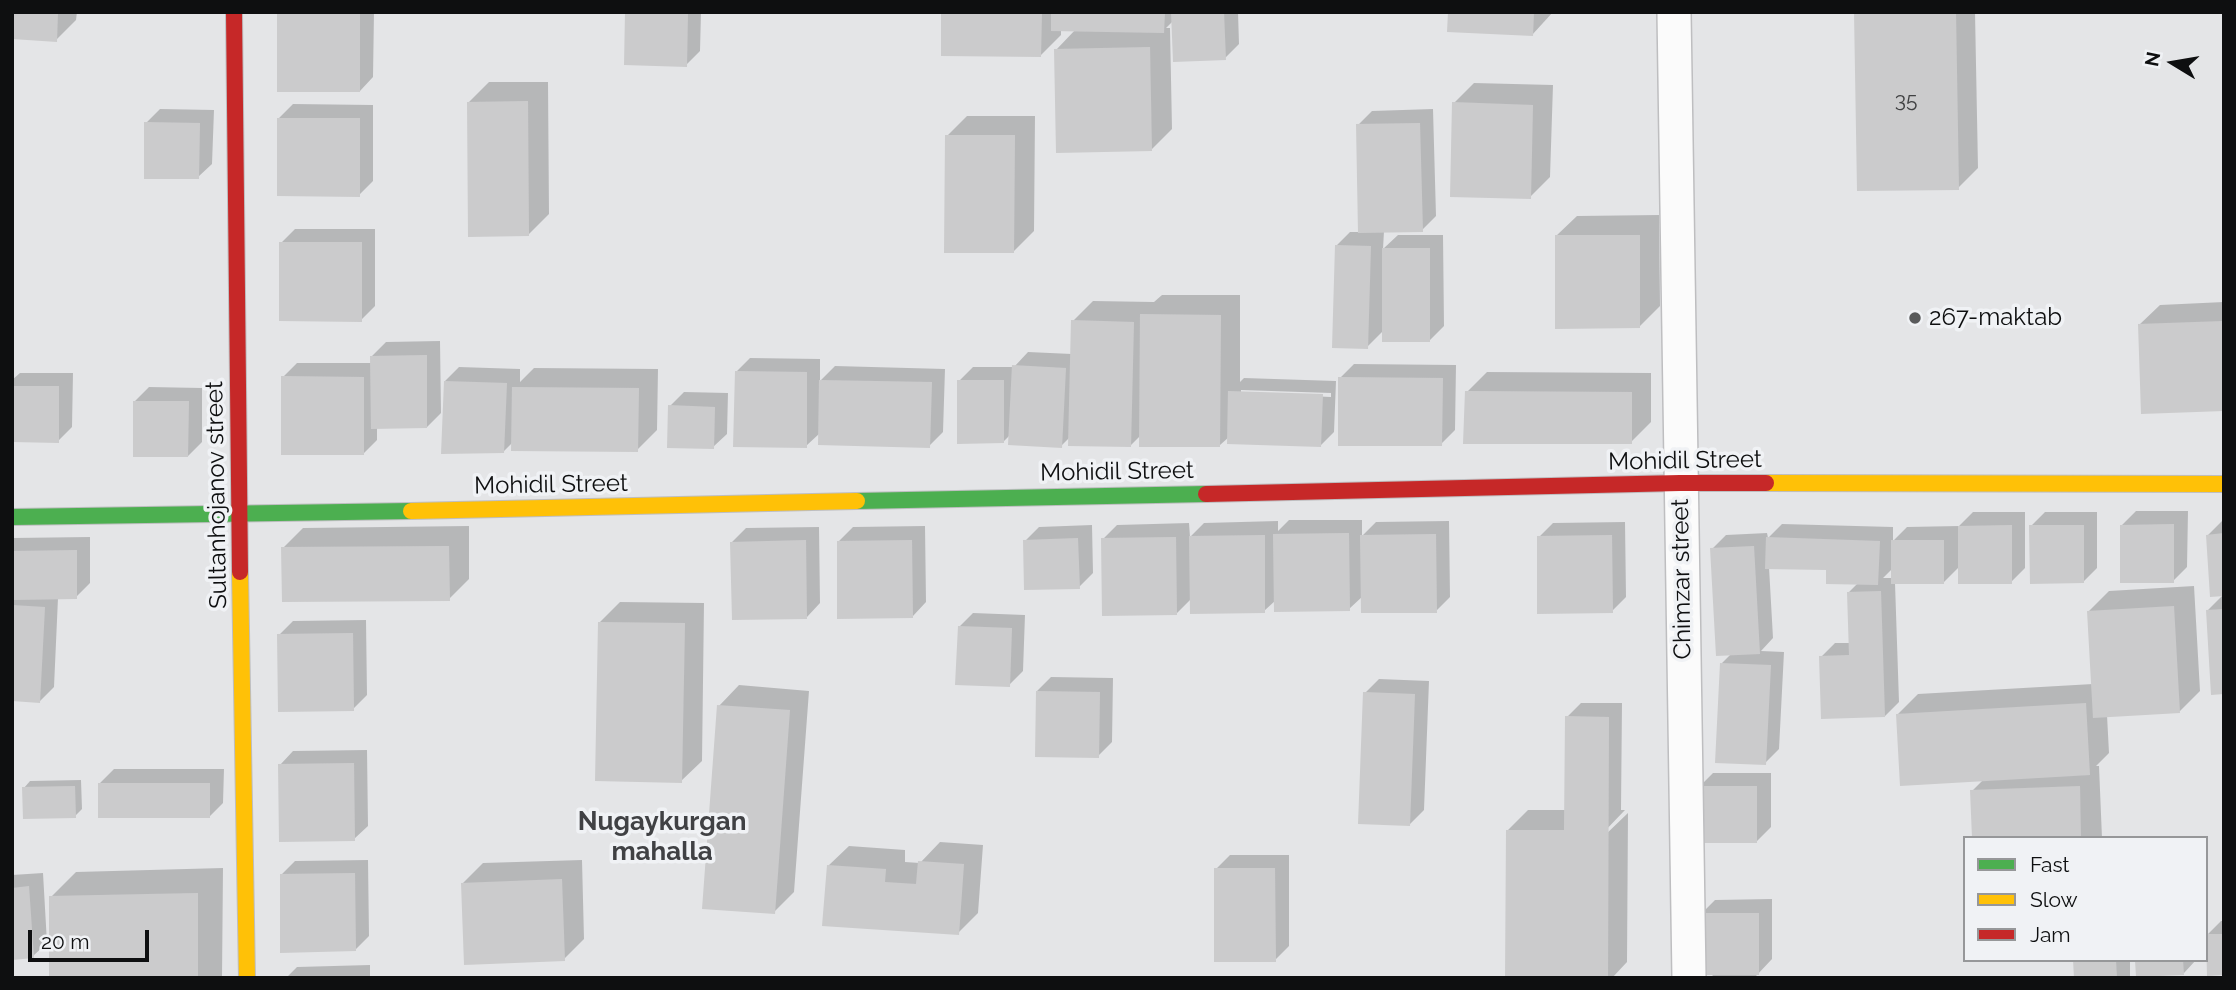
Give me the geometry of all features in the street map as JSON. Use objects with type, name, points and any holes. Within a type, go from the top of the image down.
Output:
[{"type":"street","name":"Sultanhojanov street","points":[[234,12],[247,978]]},
{"type":"street","name":"Chimzar street","points":[[1674,12],[1689,978]]},
{"type":"street","name":"Mohidil Street","points":[[12,517],[1680,483],[2224,485]]},
{"type":"building","points":[[12,12],[58,12],[57,42],[12,39]]},
{"type":"building","points":[[625,12],[688,12],[687,67],[624,65]]},
{"type":"building","points":[[941,12],[1042,12],[1041,57],[941,56]]},
{"type":"building","points":[[1051,12],[1165,12],[1164,33],[1051,31]]},
{"type":"building","points":[[1171,12],[1224,12],[1226,60],[1173,62]]},
{"type":"building","points":[[1448,12],[1534,12],[1533,36],[1447,32]]},
{"type":"building","points":[[1854,12],[1956,12],[1959,190],[1857,191]]},
{"type":"building","points":[[277,13],[360,14],[360,92],[277,92]]},
{"type":"building","points":[[1150,47],[1152,151],[1056,153],[1054,49]]},
{"type":"building","points":[[528,101],[529,236],[468,237],[467,102]]},
{"type":"building","points":[[1452,102],[1533,105],[1531,199],[1450,197]]},
{"type":"building","points":[[277,118],[360,118],[360,197],[277,196]]},
{"type":"building","points":[[144,122],[200,123],[199,179],[144,179]]},
{"type":"building","points":[[1420,123],[1423,232],[1358,233],[1356,124]]},
{"type":"building","points":[[945,135],[1015,135],[1014,253],[944,253]]},
{"type":"building","points":[[1555,235],[1640,235],[1640,328],[1555,329]]},
{"type":"building","points":[[279,242],[362,242],[362,322],[279,321]]},
{"type":"building","points":[[1335,245],[1371,246],[1368,349],[1332,348]]},
{"type":"building","points":[[1382,248],[1430,248],[1430,342],[1382,342]]},
{"type":"building","points":[[1140,314],[1221,315],[1220,447],[1139,447]]},
{"type":"building","points":[[1071,320],[1134,322],[1131,447],[1068,446]]},
{"type":"building","points":[[2224,321],[2224,411],[2141,414],[2138,324]]},
{"type":"building","points":[[427,355],[427,428],[371,429],[370,356]]},
{"type":"building","points":[[1012,365],[1066,368],[1062,448],[1008,445]]},
{"type":"building","points":[[735,371],[807,372],[807,448],[733,447]]},
{"type":"building","points":[[281,376],[364,377],[364,455],[281,455]]},
{"type":"building","points":[[1338,377],[1443,378],[1442,446],[1338,446]]},
{"type":"building","points":[[819,380],[932,382],[930,448],[818,445]]},
{"type":"building","points":[[957,380],[1004,380],[1004,443],[957,444]]},
{"type":"building","points":[[444,381],[507,383],[504,453],[441,454]]},
{"type":"building","points":[[12,386],[59,386],[59,443],[12,442]]},
{"type":"building","points":[[512,387],[639,388],[638,452],[511,451]]},
{"type":"building","points":[[1228,391],[1323,394],[1321,447],[1227,444]]},
{"type":"building","points":[[1465,391],[1632,392],[1632,444],[1463,444]]},
{"type":"building","points":[[133,401],[189,401],[188,457],[133,457]]},
{"type":"building","points":[[668,405],[715,407],[714,449],[667,448]]},
{"type":"building","points":[[2174,524],[2174,583],[2120,583],[2120,525]]},
{"type":"building","points":[[2012,525],[2012,584],[1958,584],[1958,526]]},
{"type":"building","points":[[2029,525],[2084,525],[2084,583],[2030,584]]},
{"type":"building","points":[[1349,533],[1350,611],[1274,612],[1273,534]]},
{"type":"building","points":[[2224,533],[2224,596],[2210,597],[2206,535]]},
{"type":"building","points":[[1436,534],[1437,613],[1361,613],[1360,535]]},
{"type":"building","points":[[1265,535],[1265,613],[1190,614],[1189,536]]},
{"type":"building","points":[[1612,535],[1613,613],[1537,614],[1537,536]]},
{"type":"building","points":[[1176,537],[1177,615],[1102,616],[1101,538]]},
{"type":"building","points":[[1766,537],[1880,541],[1878,585],[1826,584],[1826,570],[1765,569]]},
{"type":"building","points":[[1078,538],[1080,589],[1024,590],[1023,540]]},
{"type":"building","points":[[806,540],[807,619],[732,620],[730,542]]},
{"type":"building","points":[[912,540],[913,618],[837,619],[837,541]]},
{"type":"building","points":[[1891,540],[1944,540],[1944,584],[1891,584]]},
{"type":"building","points":[[449,546],[450,601],[282,602],[281,547]]},
{"type":"building","points":[[1754,546],[1760,654],[1716,656],[1710,548]]},
{"type":"building","points":[[77,550],[77,599],[12,600],[12,551]]},
{"type":"building","points":[[1881,591],[1885,717],[1821,719],[1819,656],[1849,655],[1847,592]]},
{"type":"building","points":[[12,605],[45,607],[40,703],[12,701]]},
{"type":"building","points":[[2174,606],[2180,713],[2093,718],[2087,611]]},
{"type":"building","points":[[2224,609],[2224,694],[2211,695],[2206,610]]},
{"type":"building","points":[[598,622],[685,623],[682,783],[595,781]]},
{"type":"building","points":[[958,626],[1012,628],[1010,687],[955,685]]},
{"type":"building","points":[[353,633],[354,711],[278,712],[277,634]]},
{"type":"building","points":[[1720,663],[1771,665],[1766,765],[1715,763]]},
{"type":"building","points":[[1036,691],[1100,692],[1099,758],[1035,757]]},
{"type":"building","points":[[1363,692],[1415,694],[1410,826],[1358,824]]},
{"type":"building","points":[[2086,703],[2090,775],[1900,786],[1896,714]]},
{"type":"building","points":[[717,705],[790,710],[775,914],[702,909]]},
{"type":"building","points":[[1565,716],[1609,717],[1608,978],[1505,978],[1506,830],[1564,830]]},
{"type":"building","points":[[354,763],[355,841],[279,842],[278,764]]},
{"type":"building","points":[[98,783],[210,783],[210,818],[98,818]]},
{"type":"building","points":[[75,786],[76,818],[23,819],[22,787]]},
{"type":"building","points":[[1697,786],[1757,786],[1757,843],[1697,843]]},
{"type":"building","points":[[2080,786],[2081,836],[1972,836],[1970,790]]},
{"type":"building","points":[[918,861],[964,864],[959,935],[822,926],[827,865],[886,869],[885,882],[916,884]]},
{"type":"building","points":[[1214,868],[1275,868],[1276,962],[1214,962]]},
{"type":"building","points":[[355,873],[356,951],[280,953],[280,874]]},
{"type":"building","points":[[562,879],[565,961],[464,965],[461,883]]},
{"type":"building","points":[[29,886],[34,958],[12,960],[12,888]]},
{"type":"building","points":[[198,893],[198,978],[49,978],[49,896]]},
{"type":"building","points":[[1699,913],[1759,913],[1759,975],[1699,975]]},
{"type":"building","points":[[2208,934],[2224,934],[2224,975],[2207,976]]},
{"type":"building","points":[[2073,962],[2116,962],[2117,978],[2074,978]]},
{"type":"building","points":[[2135,962],[2183,962],[2184,975],[2136,977]]},
{"type":"traffic: fast","points":[[857,501],[1206,494]]},
{"type":"traffic: fast","points":[[12,517],[411,511]]},
{"type":"traffic: slow","points":[[1766,483],[2224,484]]},
{"type":"traffic: slow","points":[[411,511],[857,501]]},
{"type":"traffic: slow","points":[[240,572],[247,978]]},
{"type":"traffic: jam","points":[[234,12],[240,572]]},
{"type":"traffic: jam","points":[[1206,494],[1766,483]]},
{"type":"place","name":"267-maktab","points":[[1915,318]]},
{"type":"district","name":"Nugaykurgan mahalla","points":[[662,837]]}]
